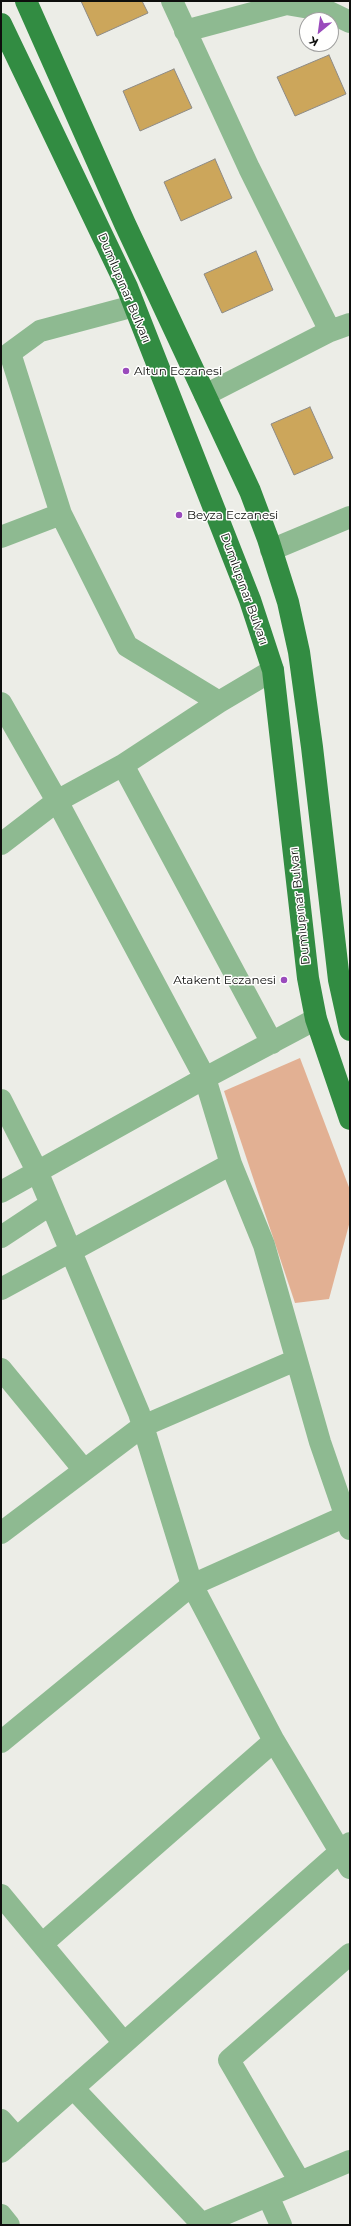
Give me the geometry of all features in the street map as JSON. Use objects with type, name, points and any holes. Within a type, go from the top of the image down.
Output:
[{"type":"main road","points":[[26,1],[126,224],[250,491],[288,602],[299,652],[344,976],[350,1030]]},
{"type":"main road","name":"Dumlupınar Bulvarı","points":[[1,24],[134,306],[250,600],[273,670],[308,978],[316,1019],[350,1119]]},
{"type":"street","points":[[172,1],[249,168],[340,327],[204,394]]},
{"type":"street","points":[[185,31],[286,4],[327,11],[350,22]]},
{"type":"street","points":[[134,306],[40,331],[10,353],[61,514],[127,646],[219,702]]},
{"type":"street","points":[[1,538],[61,514]]},
{"type":"street","points":[[271,550],[350,517]]},
{"type":"street","points":[[1,844],[58,801],[123,765],[219,702],[273,670]]},
{"type":"street","points":[[1,703],[58,801],[205,1078],[231,1164],[264,1245],[320,1442],[348,1523],[192,1585],[1,1742]]},
{"type":"street","points":[[123,765],[272,1043]]},
{"type":"street","points":[[1,1192],[205,1078],[316,1019]]},
{"type":"street","points":[[1,1100],[37,1171],[143,1426],[192,1585],[274,1741],[347,1854],[124,2043],[9,2145],[1,2120]]},
{"type":"street","points":[[1,1289],[231,1164]]},
{"type":"street","points":[[1,1237],[51,1204]]},
{"type":"street","points":[[1,1533],[143,1426],[296,1360]]},
{"type":"street","points":[[1,1368],[84,1470]]},
{"type":"street","points":[[42,1944],[274,1741]]},
{"type":"street","points":[[1,1895],[124,2043]]},
{"type":"street","points":[[300,2182],[229,2060],[350,1954]]},
{"type":"street","points":[[73,2088],[201,2225],[350,2161]]},
{"type":"street","points":[[268,2196],[281,2225]]},
{"type":"street","points":[[1,2215],[9,2225]]},
{"type":"shaded area","points":[[300,1058],[350,1190],[350,1221],[329,1299],[295,1303],[224,1091]]},
{"type":"building","points":[[81,1],[142,1],[148,13],[97,36]]},
{"type":"building","points":[[329,55],[346,94],[295,116],[277,77]]},
{"type":"building","points":[[174,69],[192,108],[140,131],[123,91]]},
{"type":"building","points":[[215,159],[232,198],[181,221],[164,182]]},
{"type":"building","points":[[256,251],[273,290],[222,313],[204,274]]},
{"type":"building","points":[[310,407],[333,458],[294,475],[271,424]]},
{"type":"place","name":"Altun Eczanesi","points":[[126,371]]},
{"type":"place","name":"Beyza Eczanesi","points":[[179,515]]},
{"type":"place","name":"Atakent Eczanesi","points":[[284,980]]}]
